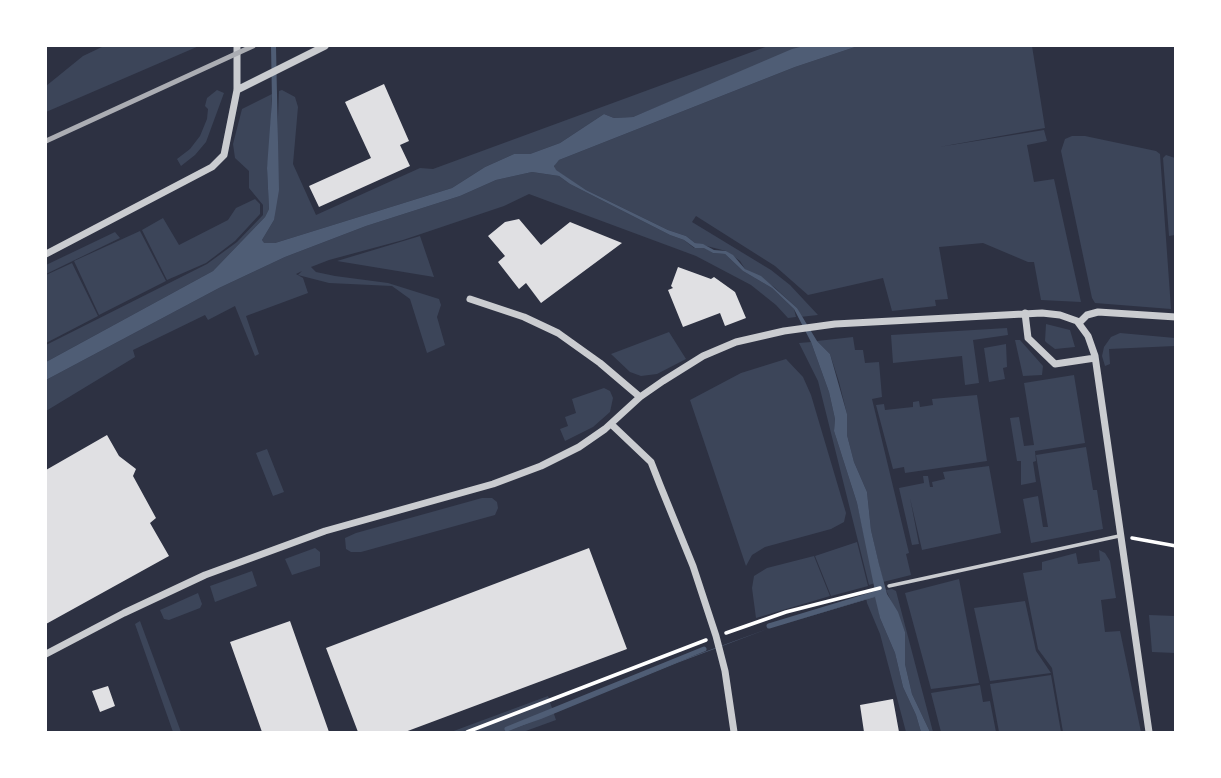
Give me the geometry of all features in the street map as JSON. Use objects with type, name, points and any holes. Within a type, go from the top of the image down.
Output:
[{"type":"street","points":[[46,254],[212,167],[224,155],[237,90],[237,46]]},
{"type":"street","points":[[237,90],[325,46]]},
{"type":"street","points":[[470,299],[524,317],[558,333],[600,363],[640,397]]},
{"type":"street","points":[[1079,323],[1087,315],[1098,312],[1175,317]]},
{"type":"street","points":[[1025,313],[1028,338],[1055,364],[1095,358]]},
{"type":"street","points":[[46,654],[205,575],[325,531],[490,485],[541,467],[579,447],[611,424],[640,397],[703,356],[753,337],[825,326],[1025,313],[1060,315],[1079,323],[1088,336],[1095,358],[1149,733]]},
{"type":"street","points":[[611,424],[651,463],[693,566],[725,671],[734,733]]},
{"type":"lane","points":[[889,586],[1120,536]]},
{"type":"path","points":[[1120,536],[1175,546]]},
{"type":"path","points":[[467,733],[716,636],[786,612],[872,590]]},
{"type":"shaded area","points":[[104,46],[199,46],[46,112],[46,86],[83,56]]},
{"type":"shaded area","points":[[271,46],[279,46],[276,47],[279,190],[274,220],[262,240],[264,243],[275,243],[452,188],[485,167],[514,154],[530,154],[560,143],[604,114],[614,118],[633,117],[792,49],[804,46],[858,46],[795,67],[559,160],[554,166],[586,190],[686,236],[695,243],[733,255],[745,269],[761,276],[797,308],[817,341],[830,354],[847,414],[847,435],[854,462],[867,492],[871,530],[887,594],[898,612],[905,632],[905,664],[912,694],[930,732],[921,732],[903,687],[895,653],[880,618],[875,597],[770,628],[876,596],[857,503],[834,431],[835,419],[829,392],[811,342],[794,309],[772,288],[743,271],[725,254],[695,248],[559,176],[532,172],[496,180],[460,196],[366,226],[285,257],[219,288],[46,380],[46,362],[213,271],[265,217],[269,209],[267,168],[272,100]]},
{"type":"shaded area","points":[[768,46],[804,46],[633,117],[614,118],[604,114],[560,143],[530,154],[514,154],[485,167],[452,188],[275,243],[263,243],[262,240],[274,220],[279,91],[295,97],[298,107],[293,164],[316,215],[420,168],[433,169]]},
{"type":"shaded area","points":[[858,46],[1032,46],[1045,128],[939,147],[1044,130],[1047,141],[1027,145],[1034,182],[1054,179],[1081,302],[1041,300],[1034,262],[983,243],[939,247],[948,299],[935,300],[936,306],[892,311],[883,278],[808,295],[775,266],[696,216],[692,222],[771,270],[790,285],[818,315],[800,317],[797,308],[774,287],[745,269],[740,261],[726,251],[695,243],[686,236],[586,190],[555,170],[554,164],[559,160],[795,67]]},
{"type":"shaded area","points":[[217,90],[224,93],[206,142],[181,166],[177,159],[190,149],[200,136],[207,119],[207,98]]},
{"type":"shaded area","points":[[272,94],[267,168],[269,209],[265,217],[213,271],[46,362],[46,345],[207,264],[237,242],[263,215],[263,205],[249,188],[249,171],[235,158],[233,144],[242,109]]},
{"type":"shaded area","points":[[1085,136],[1160,154],[1171,309],[1095,303],[1092,298],[1061,151],[1065,139]]},
{"type":"shaded area","points":[[1166,155],[1175,158],[1175,235],[1169,236],[1163,158]]},
{"type":"shaded area","points":[[532,172],[559,176],[570,184],[684,240],[694,248],[704,247],[713,253],[725,254],[743,271],[772,288],[794,309],[796,317],[788,318],[751,285],[696,256],[529,194],[504,206],[403,240],[311,267],[316,272],[388,283],[439,299],[441,305],[437,317],[445,345],[427,353],[410,299],[392,286],[329,283],[298,275],[302,271],[296,274],[303,278],[308,293],[246,316],[259,354],[255,356],[235,306],[208,320],[205,315],[133,350],[135,357],[46,411],[46,380],[219,288],[285,257],[366,226],[460,196],[496,180]]},
{"type":"shaded area","points":[[255,199],[260,204],[260,214],[235,241],[206,263],[167,280],[142,230],[163,218],[179,245],[228,220],[236,208]]},
{"type":"shaded area","points":[[140,231],[166,281],[99,315],[74,261]]},
{"type":"shaded area","points":[[115,232],[120,238],[46,274],[46,265]]},
{"type":"shaded area","points":[[420,236],[434,277],[337,261]]},
{"type":"shaded area","points":[[72,263],[98,316],[46,343],[46,275]]},
{"type":"shaded area","points":[[1046,324],[1070,330],[1075,347],[1055,349],[1047,343]]},
{"type":"shaded area","points":[[1007,328],[1008,335],[973,340],[979,383],[965,385],[962,356],[893,363],[891,335]]},
{"type":"shaded area","points":[[669,332],[686,359],[657,374],[641,376],[630,372],[611,354]]},
{"type":"shaded area","points":[[1120,333],[1175,338],[1175,346],[1109,349],[1110,364],[1105,366],[1102,356],[1104,347],[1111,337]]},
{"type":"shaded area","points":[[853,337],[855,350],[863,350],[865,363],[879,362],[882,397],[872,399],[909,553],[906,554],[911,575],[883,582],[871,530],[867,492],[854,462],[847,435],[847,414],[839,382],[830,354],[817,341]]},
{"type":"shaded area","points":[[1015,340],[1020,340],[1043,366],[1042,375],[1023,376]]},
{"type":"shaded area","points":[[811,342],[829,392],[835,419],[834,431],[857,503],[875,583],[869,585],[818,381],[799,343]]},
{"type":"shaded area","points":[[1006,344],[1007,367],[1003,368],[1005,379],[989,382],[984,348]]},
{"type":"shaded area","points":[[786,359],[803,377],[811,395],[846,513],[844,522],[831,529],[765,547],[752,555],[746,566],[690,400],[741,373]]},
{"type":"shaded area","points":[[1074,375],[1085,443],[1035,451],[1036,461],[1033,462],[1036,482],[1021,485],[1021,461],[1017,461],[1010,418],[1019,417],[1024,446],[1034,445],[1024,383]]},
{"type":"shaded area","points":[[604,388],[610,391],[613,398],[610,412],[593,427],[565,441],[560,429],[568,426],[565,417],[576,413],[572,399]]},
{"type":"shaded area","points":[[977,395],[987,461],[905,473],[904,467],[893,469],[876,405],[884,404],[885,410],[913,407],[913,402],[919,401],[920,407],[933,405],[932,399]]},
{"type":"shaded area","points":[[1086,447],[1103,529],[1031,543],[1023,499],[1038,496],[1043,527],[1048,527],[1036,455]]},
{"type":"shaded area","points":[[267,449],[284,492],[273,496],[256,453]]},
{"type":"shaded area","points":[[989,466],[1001,533],[922,550],[910,498],[919,544],[912,545],[899,488],[924,483],[923,476],[928,476],[930,487],[933,487],[932,482],[945,479],[943,472]]},
{"type":"shaded area","points":[[482,498],[492,498],[497,502],[495,515],[361,552],[346,549],[345,538],[356,533]]},
{"type":"shaded area","points":[[857,542],[868,586],[831,596],[815,556]]},
{"type":"shaded area","points":[[315,548],[320,552],[320,566],[292,575],[285,559]]},
{"type":"shaded area","points":[[1099,550],[1105,553],[1110,561],[1116,598],[1101,600],[1105,632],[1120,631],[1141,732],[1063,732],[1052,668],[1038,649],[1023,573],[1042,570],[1042,562],[1076,553],[1078,564],[1100,561]]},
{"type":"shaded area","points":[[814,556],[830,596],[756,618],[752,588],[754,576],[767,568]]},
{"type":"shaded area","points":[[252,571],[257,586],[215,602],[210,586]]},
{"type":"shaded area","points":[[959,579],[979,683],[931,689],[905,593]]},
{"type":"shaded area","points":[[886,590],[896,591],[933,732],[930,732],[912,694],[905,664],[905,632]]},
{"type":"shaded area","points":[[198,593],[202,604],[200,608],[169,620],[164,619],[160,610]]},
{"type":"shaded area","points":[[876,595],[880,618],[895,653],[903,687],[921,732],[906,732],[880,634],[867,603],[866,597]]},
{"type":"shaded area","points":[[1025,601],[1036,651],[1051,673],[990,681],[974,608]]},
{"type":"shaded area","points":[[1149,615],[1175,616],[1175,653],[1152,652]]},
{"type":"shaded area","points":[[140,621],[181,732],[173,732],[135,624]]},
{"type":"shaded area","points":[[770,628],[541,719],[503,732],[677,662]]},
{"type":"shaded area","points":[[1051,675],[1061,732],[999,732],[990,684]]},
{"type":"shaded area","points":[[980,685],[983,702],[990,701],[996,732],[941,732],[931,693]]},
{"type":"shaded area","points":[[548,696],[556,720],[523,732],[451,732]]},
{"type":"building","points":[[384,84],[409,141],[400,145],[410,166],[319,207],[309,186],[371,158],[345,102]]},
{"type":"building","points":[[519,219],[541,245],[570,222],[622,243],[541,303],[526,283],[519,289],[498,262],[505,256],[488,236],[505,222]]},
{"type":"building","points":[[678,267],[711,279],[714,277],[735,292],[746,318],[725,326],[720,313],[683,327],[668,290],[673,288],[671,286]]},
{"type":"building","points":[[107,435],[119,456],[136,469],[133,476],[156,518],[150,523],[169,556],[46,624],[46,470]]},
{"type":"building","points":[[589,548],[627,649],[405,732],[358,732],[326,648]]},
{"type":"building","points":[[290,621],[329,732],[262,732],[230,642]]},
{"type":"building","points":[[108,686],[115,706],[100,712],[92,691]]},
{"type":"building","points":[[893,699],[899,732],[864,732],[860,705]]},
{"type":"waterway","points":[[769,626],[881,592]]},
{"type":"waterway","points":[[507,729],[704,649]]},
{"type":"railway","points":[[46,141],[253,46]]}]
